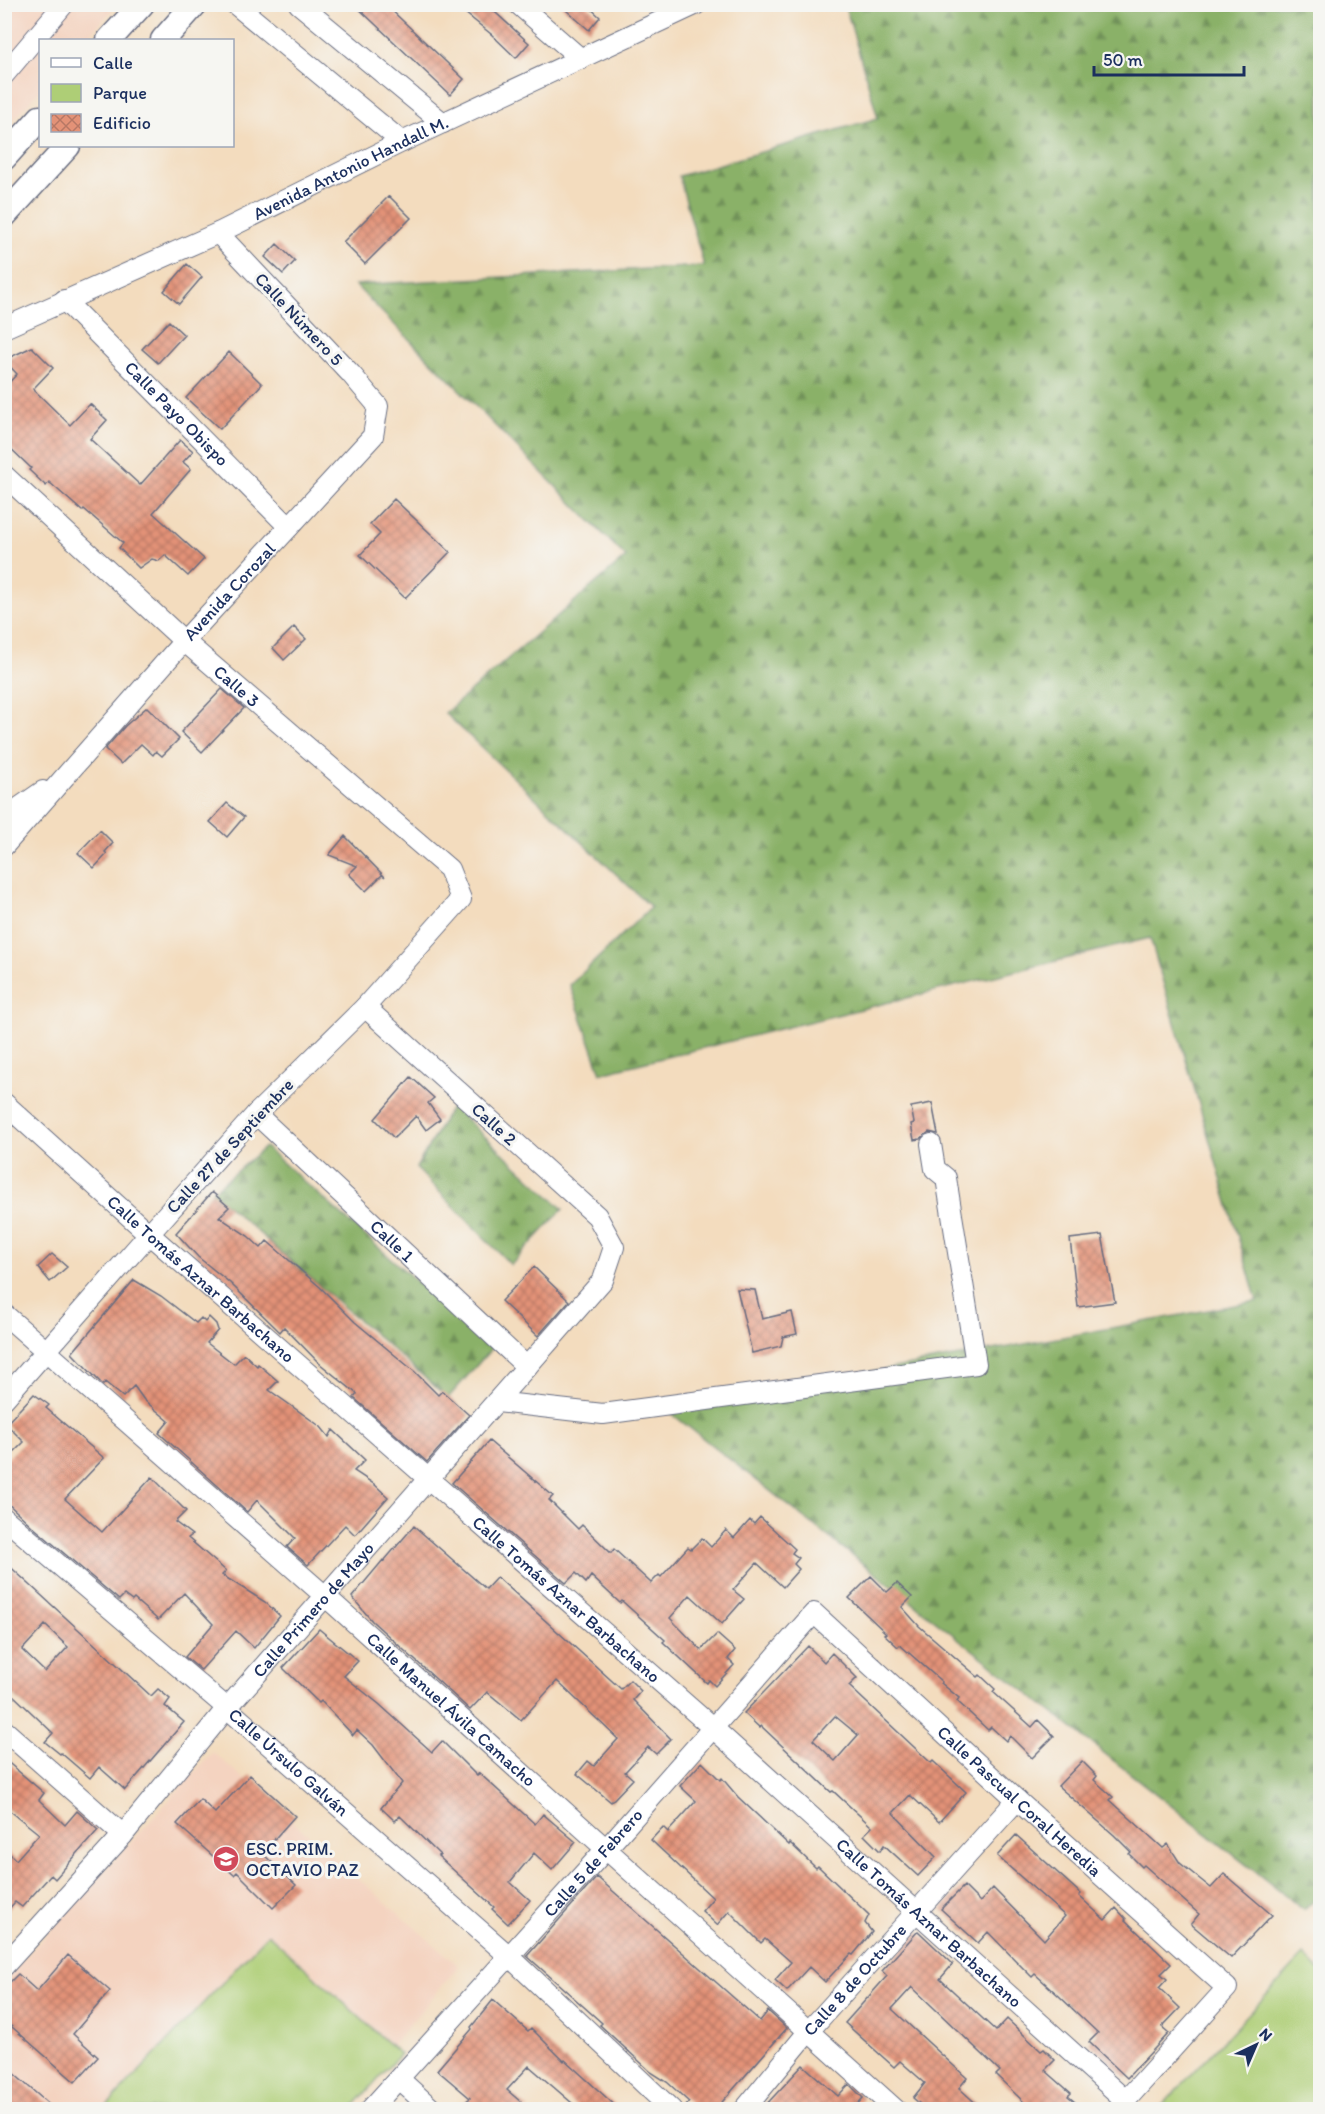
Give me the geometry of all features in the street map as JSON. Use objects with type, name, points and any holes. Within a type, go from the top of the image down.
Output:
[{"type":"main road","points":[[164,39],[195,4]]},
{"type":"main road","points":[[111,39],[138,6]]},
{"type":"main road","points":[[4,158],[39,119]]},
{"type":"main road","points":[[4,216],[67,147]]},
{"type":"street","points":[[4,75],[64,4]]},
{"type":"street","points":[[235,4],[402,142]]},
{"type":"street","points":[[299,4],[443,123]]},
{"type":"street","points":[[518,4],[581,59]]},
{"type":"street","name":"Avenida Antonio Handall M.","points":[[4,328],[218,233],[402,142],[697,4]]},
{"type":"street","name":"Calle Número 5","points":[[218,233],[351,374],[378,406]]},
{"type":"street","name":"Calle Payo Obispo","points":[[64,300],[289,527]]},
{"type":"street","name":"Avenida Corozal","points":[[4,846],[184,641],[373,435],[378,406]]},
{"type":"street","name":"Calle 3","points":[[4,475],[184,641],[449,869],[461,899]]},
{"type":"street","name":"Avenida Corozal","points":[[4,818],[70,772]]},
{"type":"street","name":"Calle 27 de Septiembre","points":[[4,1399],[256,1114],[365,1007],[461,899]]},
{"type":"street","name":"Calle 2","points":[[365,1007],[597,1216],[614,1247]]},
{"type":"street","name":"Calle Tomás Aznar Barbachano","points":[[4,1103],[149,1234],[429,1478],[917,1910],[1121,2105]]},
{"type":"street","name":"Calle 1","points":[[256,1114],[527,1367]]},
{"type":"street","points":[[497,1402],[603,1414],[976,1364],[945,1178],[935,1169],[931,1144]]},
{"type":"street","name":"Calle Primero de Mayo","points":[[9,1952],[123,1835],[226,1708],[603,1280],[614,1247]]},
{"type":"street","name":"Calle Manuel Ávila Camacho","points":[[4,1314],[325,1596],[896,2109]]},
{"type":"street","name":"Calle Úrsulo Galván","points":[[4,1518],[226,1708],[509,1956],[672,2109]]},
{"type":"street","name":"Calle 5 de Febrero","points":[[370,2109],[606,1849],[814,1614]]},
{"type":"street","name":"Calle Pascual Coral Heredia","points":[[814,1614],[1227,1988],[1121,2105]]},
{"type":"street","points":[[4,1730],[123,1835]]},
{"type":"street","name":"Calle 8 de Octubre","points":[[744,2109],[808,2032],[1017,1800]]},
{"type":"street","points":[[399,2079],[433,2109]]},
{"type":"shaded area","points":[[5,5],[117,5],[86,39],[39,39],[39,91],[5,130]]},
{"type":"shaded area","name":"ESC. PRIM. OCTAVIO PAZ","points":[[213,1752],[459,1966],[337,2110],[5,2109],[4,1981]]},
{"type":"green space","points":[[845,5],[1320,5],[1320,1895],[1304,1910],[667,1410],[1257,1301],[1150,938],[601,1073],[570,985],[651,907],[445,713],[626,557],[355,285],[704,266],[679,176],[878,118]]},
{"type":"green space","points":[[452,1106],[563,1209],[511,1265],[416,1168]]},
{"type":"green space","points":[[265,1147],[492,1348],[448,1398],[212,1192]]},
{"type":"green space","points":[[268,1934],[400,2054],[351,2109],[104,2109]]},
{"type":"green space","points":[[1304,1955],[1320,1971],[1320,2109],[1159,2109]]},
{"type":"building","points":[[354,4],[385,4],[464,79],[450,95]]},
{"type":"building","points":[[454,4],[486,4],[529,43],[516,58]]},
{"type":"building","points":[[559,4],[586,4],[600,17],[589,30]]},
{"type":"building","points":[[389,196],[411,218],[365,264],[343,242]]},
{"type":"building","points":[[277,244],[295,261],[283,274],[265,257]]},
{"type":"building","points":[[187,264],[202,277],[179,304],[164,291]]},
{"type":"building","points":[[169,321],[184,335],[158,363],[142,349]]},
{"type":"building","points":[[32,347],[53,368],[33,389],[70,425],[90,404],[107,420],[90,439],[140,485],[180,440],[193,451],[183,462],[191,469],[153,513],[204,559],[188,576],[165,555],[159,561],[152,559],[139,568],[119,548],[123,543],[49,482],[46,486],[4,442],[4,388],[17,374],[4,360]]},
{"type":"building","points":[[229,352],[262,384],[220,429],[186,398]]},
{"type":"building","points":[[394,499],[450,552],[405,598],[360,555],[380,534],[370,524]]},
{"type":"building","points":[[294,627],[306,639],[284,660],[273,648]]},
{"type":"building","points":[[222,689],[244,708],[202,752],[181,732]]},
{"type":"building","points":[[147,707],[179,739],[162,756],[156,751],[153,755],[141,744],[121,764],[105,749],[125,726]]},
{"type":"building","points":[[227,803],[244,817],[227,837],[210,822]]},
{"type":"building","points":[[100,830],[113,843],[105,852],[107,854],[94,868],[78,853]]},
{"type":"building","points":[[345,836],[385,877],[382,875],[366,891],[349,874],[357,866],[329,855]]},
{"type":"building","points":[[411,1077],[434,1098],[428,1103],[440,1119],[426,1130],[416,1116],[394,1138],[375,1119]]},
{"type":"building","points":[[932,1103],[938,1134],[929,1132],[920,1139],[914,1140],[911,1107]]},
{"type":"building","points":[[212,1192],[229,1207],[219,1217],[248,1236],[261,1248],[267,1241],[438,1395],[442,1391],[469,1415],[427,1462],[354,1398],[357,1394],[319,1363],[284,1327],[280,1332],[230,1283],[198,1257],[176,1233]]},
{"type":"building","points":[[1102,1235],[1115,1302],[1078,1307],[1070,1239]]},
{"type":"building","points":[[52,1254],[67,1267],[50,1282],[38,1267]]},
{"type":"building","points":[[534,1267],[569,1301],[538,1336],[501,1301]]},
{"type":"building","points":[[134,1280],[161,1296],[196,1323],[201,1318],[205,1322],[209,1317],[218,1330],[207,1343],[234,1364],[244,1354],[257,1366],[258,1364],[278,1381],[269,1390],[321,1427],[329,1437],[333,1430],[365,1460],[354,1471],[374,1484],[388,1497],[355,1535],[345,1525],[308,1565],[287,1547],[295,1538],[257,1500],[247,1512],[159,1433],[169,1421],[144,1400],[134,1386],[123,1397],[105,1382],[103,1385],[72,1353]]},
{"type":"building","points":[[737,1289],[755,1290],[762,1319],[792,1312],[797,1334],[783,1337],[781,1346],[752,1353]]},
{"type":"building","points":[[34,1394],[49,1405],[46,1408],[104,1458],[65,1499],[102,1532],[152,1477],[186,1511],[175,1522],[192,1535],[188,1538],[226,1571],[222,1575],[265,1602],[280,1616],[254,1648],[236,1631],[201,1670],[185,1657],[213,1624],[184,1593],[158,1620],[134,1599],[132,1601],[124,1595],[119,1600],[4,1500],[4,1462],[24,1442],[6,1424]]},
{"type":"building","points":[[489,1441],[553,1496],[549,1500],[578,1529],[582,1525],[611,1553],[614,1549],[651,1583],[659,1575],[661,1577],[688,1547],[691,1549],[702,1538],[711,1547],[726,1530],[734,1538],[750,1520],[754,1524],[760,1517],[795,1549],[792,1553],[799,1558],[794,1564],[799,1569],[783,1587],[757,1563],[733,1590],[744,1599],[722,1624],[690,1595],[670,1618],[701,1650],[717,1634],[735,1650],[728,1659],[734,1665],[715,1686],[709,1680],[707,1683],[663,1642],[665,1640],[591,1576],[586,1583],[576,1573],[566,1583],[452,1483]]},
{"type":"building","points":[[414,1526],[486,1589],[497,1577],[621,1689],[630,1680],[641,1691],[633,1700],[671,1739],[656,1754],[648,1747],[625,1772],[633,1779],[611,1802],[577,1774],[588,1761],[594,1766],[618,1739],[557,1681],[521,1720],[487,1692],[470,1710],[372,1621],[352,1597]]},
{"type":"building","points":[[4,1561],[151,1696],[158,1689],[170,1699],[165,1706],[184,1722],[125,1790],[99,1767],[90,1778],[45,1742],[53,1733],[13,1695],[4,1704]],"holes":[[[45,1625],[68,1647],[45,1672],[22,1650]]]},
{"type":"building","points":[[871,1576],[887,1592],[897,1583],[912,1597],[902,1607],[919,1626],[978,1677],[980,1675],[995,1689],[993,1692],[1032,1727],[1038,1720],[1054,1736],[1032,1758],[1010,1736],[1006,1741],[991,1727],[988,1730],[957,1701],[959,1698],[900,1645],[898,1647],[849,1598]]},
{"type":"building","points":[[319,1629],[358,1661],[344,1676],[432,1752],[442,1741],[477,1776],[479,1773],[535,1824],[543,1814],[576,1842],[552,1870],[534,1853],[510,1882],[530,1900],[508,1924],[492,1909],[494,1907],[438,1856],[440,1855],[400,1816],[395,1821],[381,1808],[402,1783],[373,1745],[357,1730],[353,1735],[321,1701],[319,1703],[283,1668]]},
{"type":"building","points":[[808,1646],[824,1662],[832,1653],[857,1678],[849,1686],[931,1763],[933,1761],[966,1792],[939,1822],[910,1795],[893,1813],[936,1857],[918,1876],[884,1845],[880,1851],[864,1835],[872,1827],[744,1713]],"holes":[[[835,1716],[858,1735],[835,1761],[813,1740]]]},
{"type":"building","points":[[4,1759],[44,1793],[39,1800],[65,1825],[77,1811],[98,1830],[55,1879],[51,1875],[22,1907],[15,1902],[4,1914],[4,1848],[16,1860],[39,1834],[4,1806]]},
{"type":"building","points":[[1082,1761],[1097,1776],[1094,1780],[1113,1797],[1110,1800],[1163,1848],[1168,1844],[1180,1863],[1211,1888],[1224,1874],[1272,1915],[1231,1958],[1191,1924],[1199,1914],[1144,1865],[1142,1867],[1114,1835],[1058,1786]]},
{"type":"building","points":[[702,1762],[720,1780],[722,1778],[738,1797],[789,1845],[790,1843],[816,1868],[818,1866],[869,1915],[865,1923],[872,1932],[853,1955],[851,1954],[825,1982],[809,1967],[787,1991],[775,1980],[791,1962],[765,1939],[761,1943],[729,1911],[717,1925],[702,1911],[713,1898],[651,1840],[663,1827],[668,1832],[696,1801],[680,1786]]},
{"type":"building","points":[[250,1775],[295,1816],[262,1853],[296,1885],[273,1908],[237,1872],[234,1875],[177,1824],[200,1799],[215,1813]]},
{"type":"building","points":[[1016,1835],[1081,1894],[1079,1896],[1105,1920],[1116,1908],[1125,1920],[1171,1964],[1161,1974],[1167,1979],[1159,1988],[1180,2008],[1162,2027],[1169,2033],[1127,2078],[1089,2042],[1098,2033],[1035,1974],[1032,1977],[988,1932],[978,1943],[941,1909],[964,1886],[980,1902],[993,1888],[1044,1940],[1065,1916],[997,1856]]},
{"type":"building","points":[[597,1877],[760,2021],[768,2011],[787,2028],[716,2109],[684,2109],[689,2102],[667,2082],[651,2072],[600,2025],[602,2023],[527,1956]]},
{"type":"building","points":[[918,1931],[953,1964],[940,1979],[996,2031],[1007,2019],[1041,2051],[1044,2049],[1055,2060],[1045,2070],[1071,2093],[1068,2096],[1083,2109],[1031,2109],[996,2075],[1000,2071],[912,1987],[892,2009],[967,2078],[959,2088],[982,2109],[926,2109],[913,2098],[925,2083],[900,2061],[894,2067],[845,2023],[887,1976],[882,1971]]},
{"type":"building","points":[[68,1955],[110,1991],[73,2034],[98,2057],[75,2082],[4,2020],[4,1988],[18,1974],[37,1991]]},
{"type":"building","points":[[493,2000],[528,2031],[531,2028],[564,2061],[619,2109],[579,2109],[529,2066],[507,2090],[529,2109],[457,2109],[470,2098],[437,2070]]},
{"type":"building","points":[[4,2065],[54,2109],[4,2109]]},
{"type":"building","points":[[803,2065],[838,2096],[849,2084],[863,2098],[853,2109],[762,2109]]},
{"type":"place","name":"ESC. PRIM. OCTAVIO PAZ","points":[[226,1859]]}]
